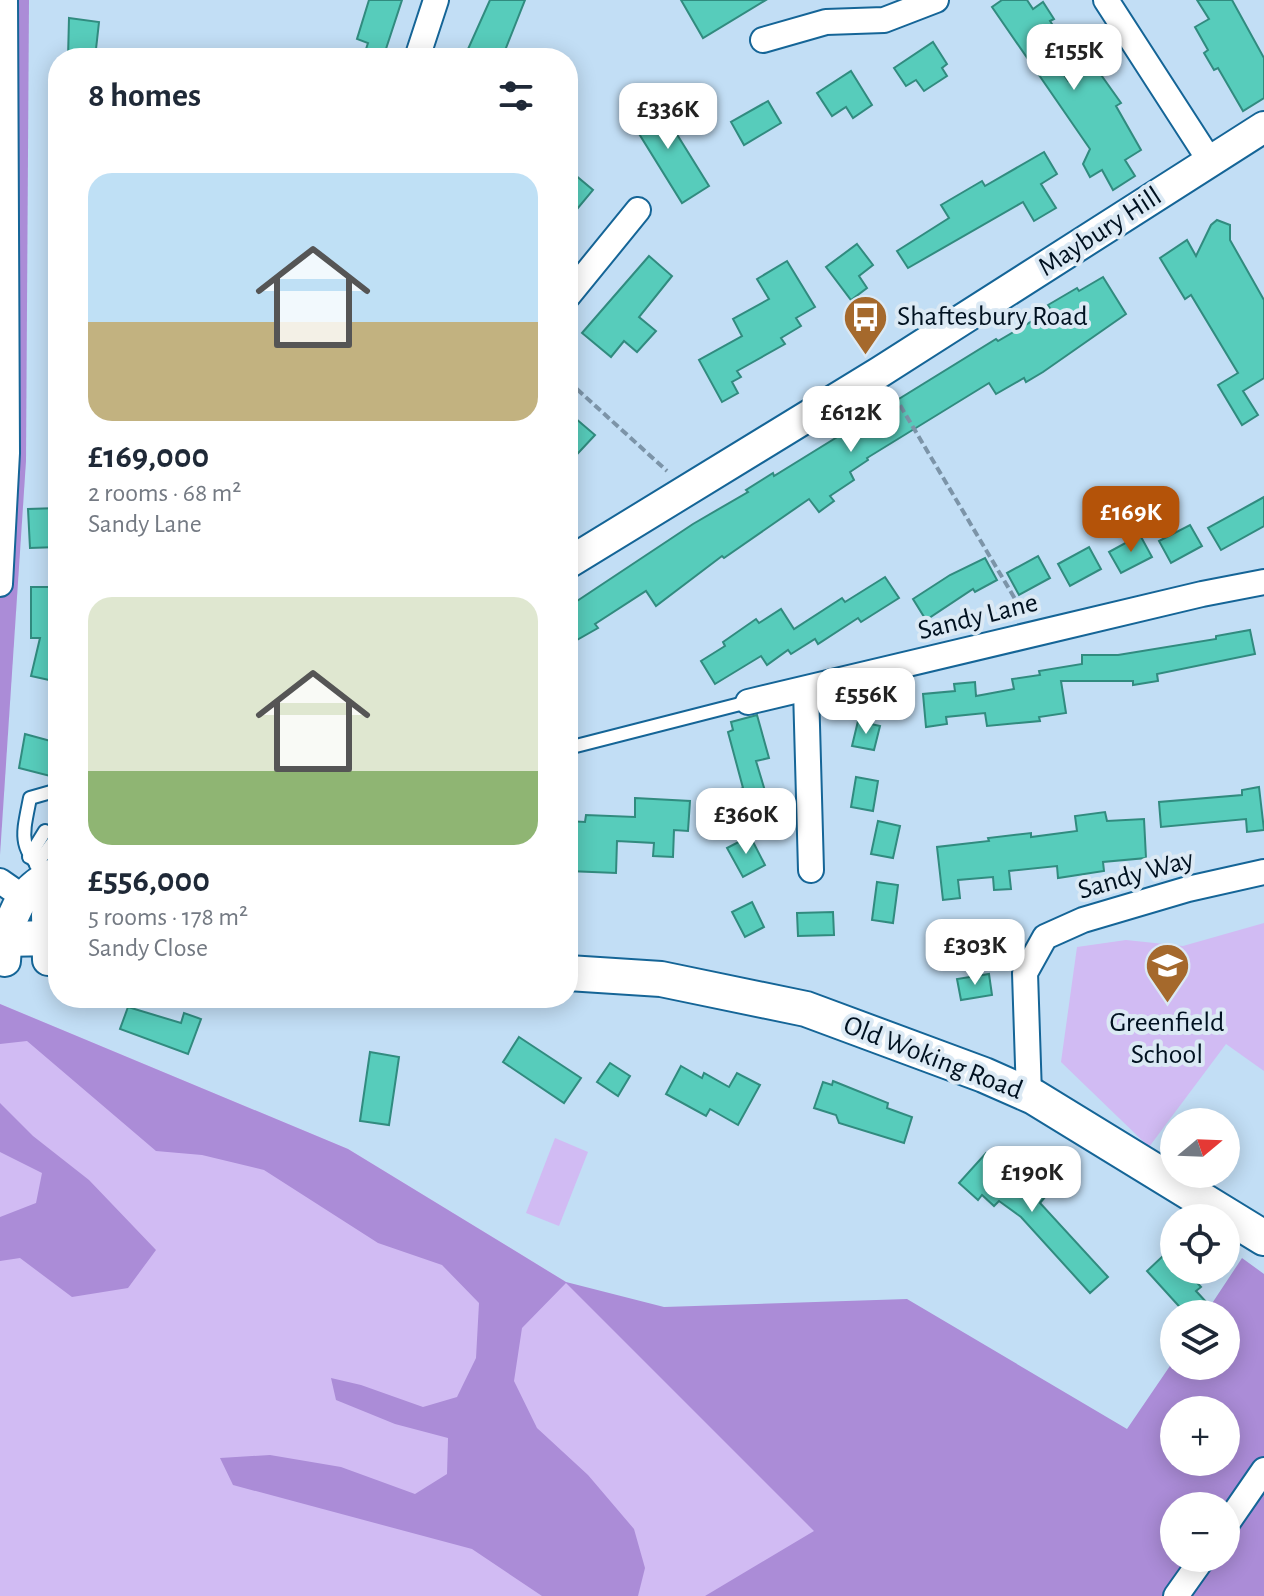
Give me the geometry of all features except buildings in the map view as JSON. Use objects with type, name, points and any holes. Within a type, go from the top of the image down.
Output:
[{"type":"main road","points":[[3,950],[48,949]]},
{"type":"main road","name":"Old Woking Road","points":[[578,974],[661,979],[806,1009],[1029,1095],[1264,1238]]},
{"type":"street","points":[[0,584],[7,453],[5,0]]},
{"type":"street","points":[[420,48],[436,0]]},
{"type":"street","points":[[763,40],[826,22],[884,20],[936,0]]},
{"type":"street","points":[[1106,0],[1210,161]]},
{"type":"street","name":"Maybury Hill","points":[[578,557],[880,372],[1264,127]]},
{"type":"street","points":[[578,284],[638,210]]},
{"type":"street","name":"Sandy Lane","points":[[748,702],[1264,582]]},
{"type":"street","points":[[806,689],[811,870]]},
{"type":"street","name":"Sandy Way","points":[[1029,1095],[1025,973],[1045,937],[1083,920],[1188,889],[1264,872]]},
{"type":"street","points":[[3,950],[10,921],[12,889],[48,874],[48,920]]},
{"type":"street","points":[[1240,1505],[1264,1470]]},
{"type":"street","points":[[1176,1596],[1193,1572]]},
{"type":"lane","name":"Sandy Lane","points":[[578,745],[748,702]]},
{"type":"lane","points":[[48,793],[30,798],[23,833],[48,874]]},
{"type":"path","points":[[880,372],[1035,634]]},
{"type":"path","points":[[578,390],[687,489]]},
{"type":"shaded area","points":[[0,0],[29,0],[26,461],[0,855]]},
{"type":"shaded area","name":"Greenfield School","points":[[1264,923],[1264,1071],[1226,1044],[1178,1108],[1160,1108],[1160,1132],[1149,1147],[1061,1062],[1077,947],[1126,940],[1183,946]]},
{"type":"shaded area","points":[[0,1004],[348,1149],[566,1282],[965,1596],[0,1596]]},
{"type":"shaded area","points":[[0,1004],[348,1149],[566,1282],[664,1307],[907,1299],[1127,1429],[1160,1380],[1240,1380],[1240,1300],[1214,1300],[1225,1284],[1240,1284],[1242,1258],[1264,1274],[1264,1596],[705,1596],[814,1531],[566,1283],[522,1328],[514,1381],[537,1428],[588,1475],[634,1529],[645,1568],[638,1596],[542,1596],[472,1549],[233,1485],[220,1458],[270,1455],[341,1467],[415,1494],[447,1474],[448,1438],[395,1424],[336,1400],[331,1378],[423,1407],[457,1397],[476,1358],[479,1303],[442,1265],[378,1243],[264,1170],[202,1155],[156,1151],[27,1041],[0,1044]]},
{"type":"shaded area","points":[[0,1103],[33,1136],[89,1180],[156,1250],[128,1288],[72,1297],[20,1258],[0,1261],[0,1217],[36,1203],[42,1173],[0,1152]]},
{"type":"shaded area","points":[[555,1138],[588,1152],[559,1226],[526,1213]]},
{"type":"place","name":"Shaftesbury Road","points":[[866,356]]},
{"type":"place","name":"Greenfield School","points":[[1167,1005]]}]
